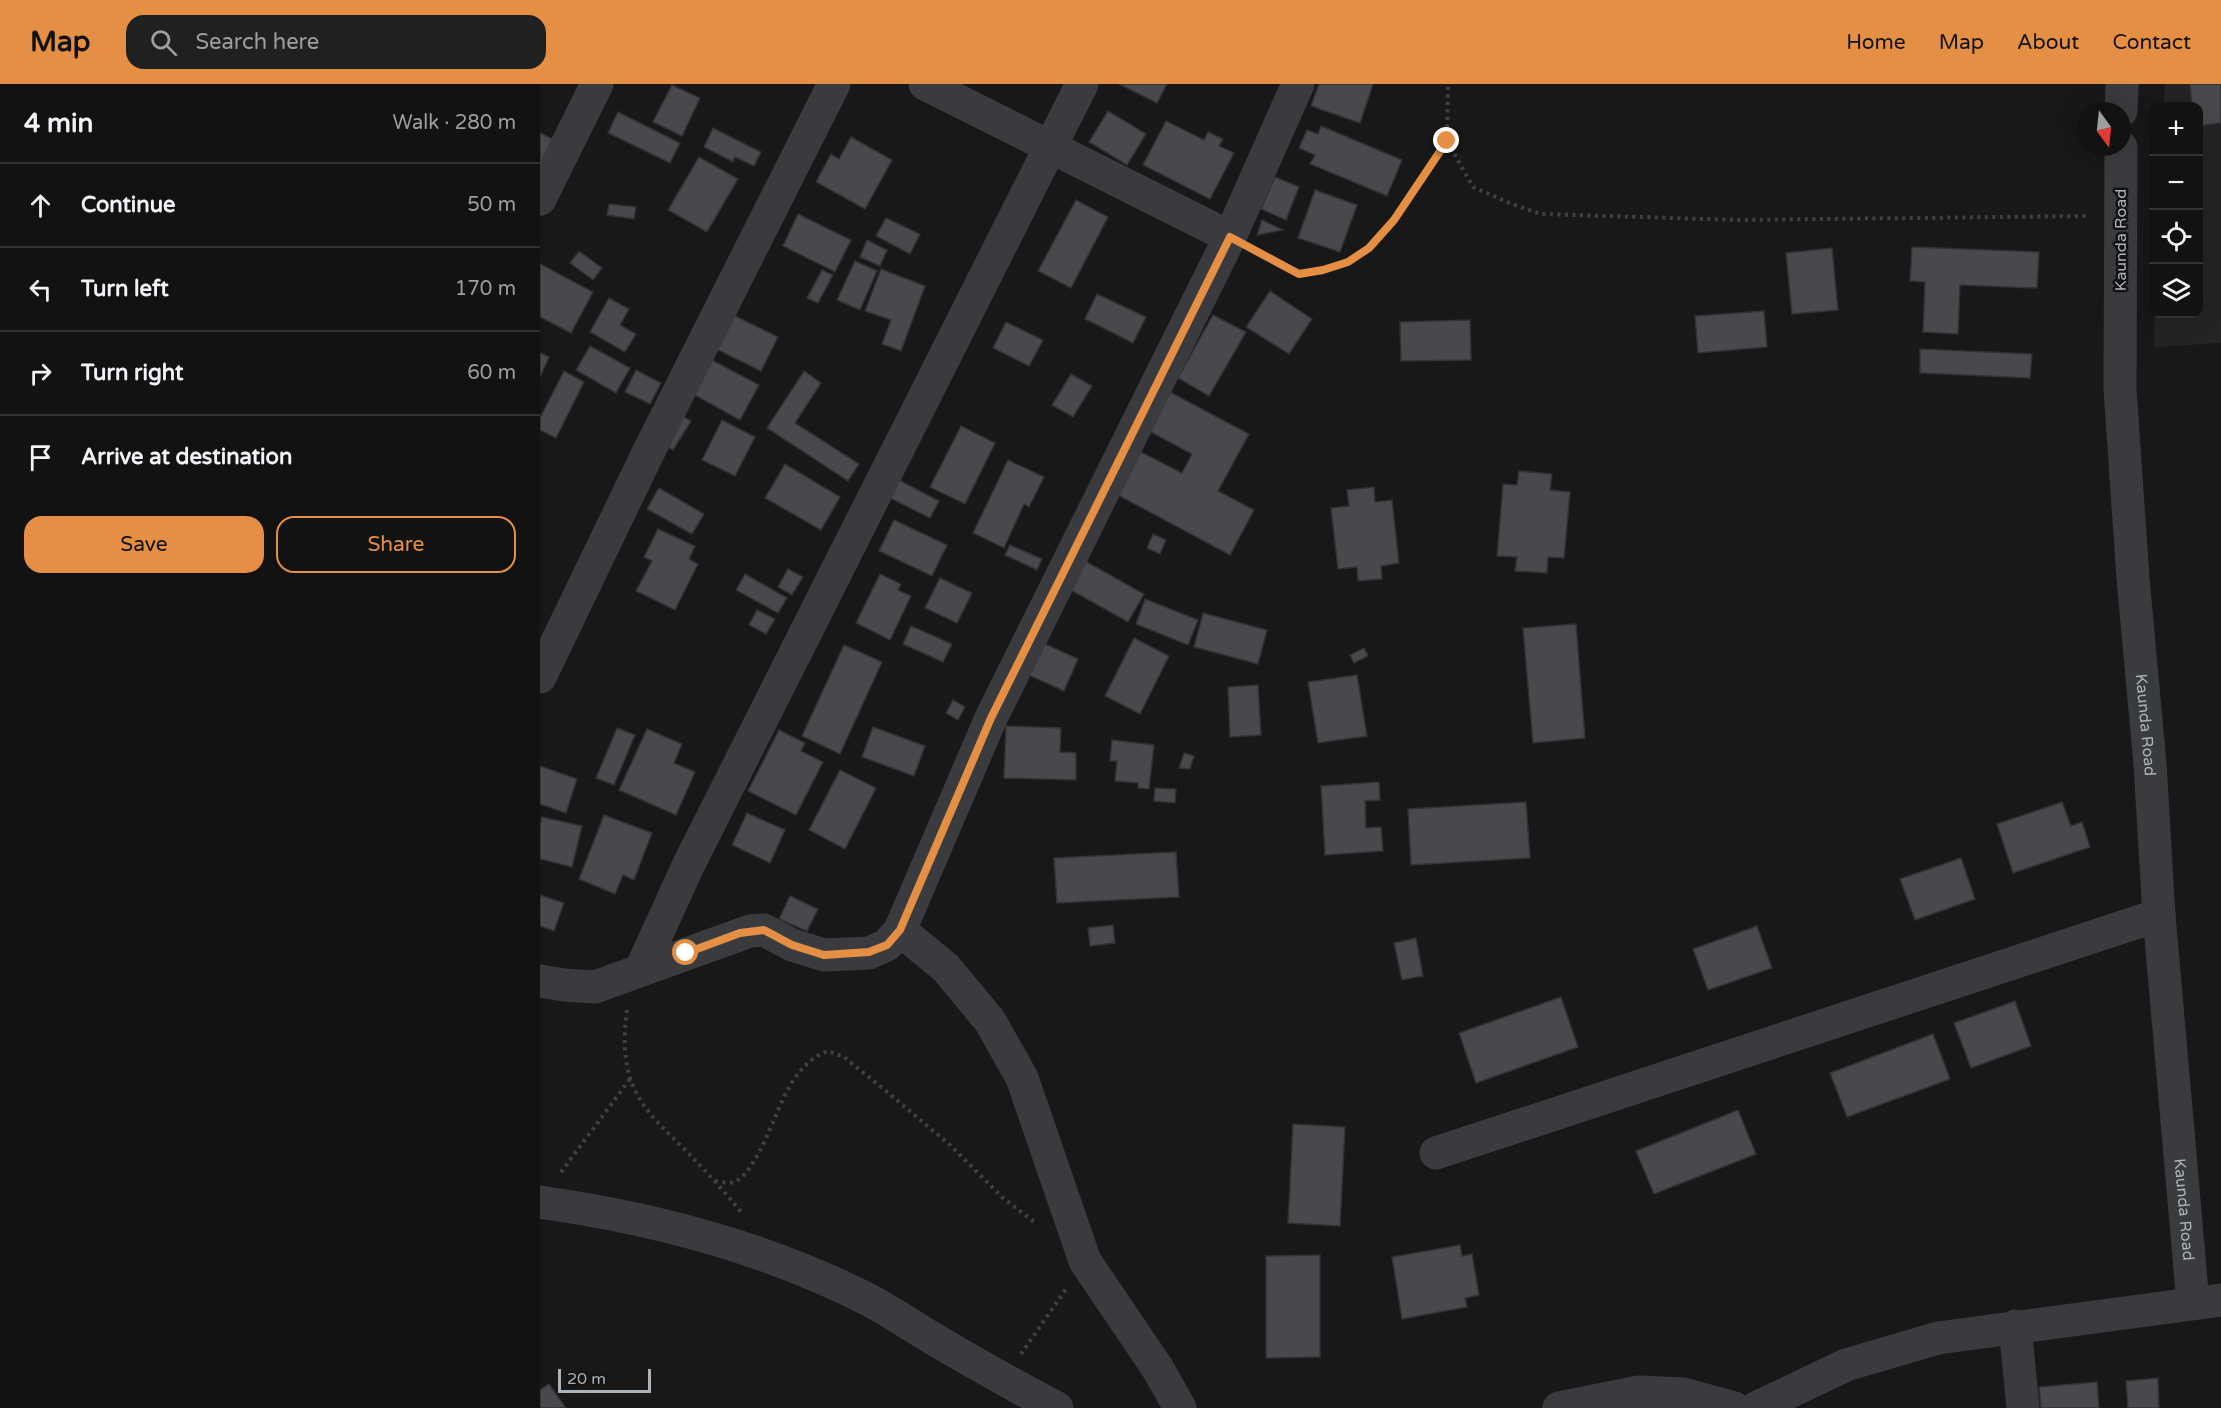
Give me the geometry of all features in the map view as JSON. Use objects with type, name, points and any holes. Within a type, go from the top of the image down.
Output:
[{"type":"street","points":[[540,199],[597,84]]},
{"type":"street","points":[[540,677],[648,453],[834,84]]},
{"type":"street","points":[[925,84],[1230,237]]},
{"type":"street","points":[[640,969],[688,866],[1082,84]]},
{"type":"street","points":[[540,981],[595,987],[750,931],[764,930],[792,945],[824,955],[869,952],[887,945],[900,930],[991,718],[1230,237],[1298,84]]},
{"type":"street","points":[[2121,102],[2122,84]]},
{"type":"street","name":"Kaunda Road","points":[[2121,156],[2120,389],[2133,578],[2150,764],[2159,915],[2207,1302]]},
{"type":"street","points":[[1436,1153],[2159,915]]},
{"type":"street","points":[[900,930],[946,968],[990,1022],[1022,1078],[1085,1261],[1158,1369],[1180,1408]]},
{"type":"street","points":[[548,1190],[593,1210],[694,1233],[783,1261],[870,1301],[1003,1380],[1057,1408]]},
{"type":"street","points":[[1756,1408],[1846,1365],[1938,1338],[2207,1302]]},
{"type":"street","points":[[2015,1326],[2023,1408]]},
{"type":"street","points":[[1559,1408],[1639,1392],[1683,1394],[1734,1408]]},
{"type":"path","points":[[1448,84],[1447,141],[1473,187],[1541,214],[1738,220],[2119,216]]},
{"type":"path","points":[[1230,237],[1299,274],[1323,270],[1348,262],[1369,248],[1394,220],[1447,141]]},
{"type":"path","points":[[640,969],[627,1002],[624,1032],[625,1056],[630,1078],[650,1113],[715,1181],[745,1217]]},
{"type":"path","points":[[715,1181],[733,1183],[745,1175],[769,1136],[785,1093],[814,1056],[828,1051],[852,1063],[950,1145],[1003,1198],[1039,1226]]},
{"type":"path","points":[[548,1190],[630,1078]]},
{"type":"path","points":[[1003,1380],[1085,1261]]},
{"type":"shaded area","points":[[2165,84],[2221,84],[2221,343],[2154,347],[2155,318],[2203,318],[2203,102],[2164,102]]},
{"type":"building","points":[[1119,84],[1167,84],[1157,103]]},
{"type":"building","points":[[1319,84],[1373,84],[1360,123],[1311,106]]},
{"type":"building","points":[[2190,84],[2221,84],[2221,123],[2203,125],[2203,102],[2192,102]]},
{"type":"building","points":[[672,85],[700,98],[682,136],[653,122]]},
{"type":"building","points":[[1108,111],[1146,134],[1127,165],[1089,142]]},
{"type":"building","points":[[618,112],[680,143],[670,163],[608,133]]},
{"type":"building","points":[[1166,121],[1204,140],[1208,132],[1223,139],[1219,146],[1234,153],[1210,199],[1143,165]]},
{"type":"building","points":[[1321,126],[1402,160],[1387,196],[1310,164],[1315,155],[1299,148],[1307,130],[1318,134]]},
{"type":"building","points":[[713,128],[761,152],[754,166],[735,157],[733,162],[704,147]]},
{"type":"building","points":[[540,133],[553,139],[540,166]]},
{"type":"building","points":[[851,137],[892,160],[865,209],[816,182],[831,154],[839,159]]},
{"type":"building","points":[[699,157],[738,179],[707,232],[668,210]]},
{"type":"building","points":[[1275,177],[1299,187],[1286,220],[1261,209]]},
{"type":"building","points":[[1315,190],[1357,205],[1340,252],[1298,238]]},
{"type":"building","points":[[1076,200],[1108,217],[1071,288],[1038,271]]},
{"type":"building","points":[[609,204],[636,207],[634,219],[607,215]]},
{"type":"building","points":[[798,214],[851,240],[835,272],[783,246]]},
{"type":"building","points":[[886,218],[920,234],[910,254],[876,236]]},
{"type":"building","points":[[1262,220],[1283,230],[1257,235]]},
{"type":"building","points":[[867,240],[887,250],[880,266],[860,257]]},
{"type":"building","points":[[1912,247],[2039,252],[2037,288],[1960,285],[1958,334],[1923,332],[1925,282],[1910,281]]},
{"type":"building","points":[[1832,248],[1838,310],[1792,314],[1786,253]]},
{"type":"building","points":[[579,251],[602,268],[593,280],[570,263]]},
{"type":"building","points":[[855,261],[877,271],[860,310],[837,300]]},
{"type":"building","points":[[540,264],[593,292],[571,333],[540,317]]},
{"type":"building","points":[[881,269],[925,286],[901,351],[882,344],[891,320],[865,311]]},
{"type":"building","points":[[822,270],[833,275],[818,303],[807,298]]},
{"type":"building","points":[[1270,291],[1312,319],[1289,354],[1246,327]]},
{"type":"building","points":[[1097,294],[1146,317],[1133,343],[1085,319]]},
{"type":"building","points":[[609,298],[629,309],[620,325],[636,334],[625,352],[590,332]]},
{"type":"building","points":[[1764,311],[1767,347],[1698,353],[1695,316]]},
{"type":"building","points":[[729,313],[778,337],[761,371],[712,347]]},
{"type":"building","points":[[1213,315],[1246,332],[1209,396],[1178,378]]},
{"type":"building","points":[[1470,320],[1471,360],[1401,361],[1400,322]]},
{"type":"building","points":[[1006,322],[1043,340],[1029,366],[993,348]]},
{"type":"building","points":[[590,346],[630,368],[616,393],[576,370]]},
{"type":"building","points":[[1920,349],[2032,354],[2030,378],[1920,373]]},
{"type":"building","points":[[540,353],[549,357],[540,377]]},
{"type":"building","points":[[708,358],[759,385],[740,420],[689,392]]},
{"type":"building","points":[[636,370],[661,383],[650,404],[625,392]]},
{"type":"building","points":[[564,371],[584,382],[556,438],[540,430],[540,418]]},
{"type":"building","points":[[804,371],[821,383],[795,423],[859,464],[848,481],[767,428]]},
{"type":"building","points":[[1071,374],[1092,386],[1073,417],[1052,405]]},
{"type":"building","points":[[1168,391],[1249,434],[1218,491],[1254,510],[1230,555],[1116,494],[1139,451],[1182,473],[1192,454],[1147,430]]},
{"type":"building","points":[[679,414],[691,421],[673,450],[661,443]]},
{"type":"building","points":[[722,420],[755,437],[735,476],[702,460]]},
{"type":"building","points":[[961,426],[995,443],[965,504],[930,487]]},
{"type":"building","points":[[1008,460],[1044,477],[1029,507],[1024,504],[1004,548],[973,533]]},
{"type":"building","points":[[785,464],[840,497],[821,530],[765,498]]},
{"type":"building","points":[[1519,471],[1552,474],[1550,490],[1570,492],[1564,558],[1548,557],[1547,573],[1515,571],[1517,557],[1497,556],[1503,484],[1517,485]]},
{"type":"building","points":[[899,480],[939,501],[930,518],[890,498]]},
{"type":"building","points":[[1374,487],[1375,502],[1392,500],[1399,563],[1381,566],[1382,579],[1358,581],[1357,567],[1338,569],[1331,508],[1349,506],[1347,490]]},
{"type":"building","points":[[659,488],[704,514],[692,534],[647,509]]},
{"type":"building","points":[[894,520],[947,545],[932,576],[879,551]]},
{"type":"building","points":[[658,529],[695,546],[689,559],[698,564],[675,610],[636,591],[652,561],[644,557]]},
{"type":"building","points":[[1153,534],[1166,540],[1160,554],[1147,548]]},
{"type":"building","points":[[1010,545],[1042,559],[1037,570],[1005,555]]},
{"type":"building","points":[[1085,561],[1144,594],[1128,622],[1069,589]]},
{"type":"building","points":[[788,569],[803,577],[792,595],[778,587]]},
{"type":"building","points":[[745,574],[787,598],[778,613],[736,590]]},
{"type":"building","points":[[880,574],[901,584],[898,590],[911,596],[890,640],[856,623]]},
{"type":"building","points":[[940,578],[972,593],[957,623],[925,608]]},
{"type":"building","points":[[1145,599],[1198,620],[1188,645],[1136,624]]},
{"type":"building","points":[[757,610],[775,619],[766,634],[749,625]]},
{"type":"building","points":[[1203,613],[1267,630],[1258,664],[1194,647]]},
{"type":"building","points":[[1576,624],[1585,738],[1533,743],[1523,628]]},
{"type":"building","points":[[911,626],[952,644],[943,662],[903,644]]},
{"type":"building","points":[[1134,638],[1169,656],[1140,714],[1105,696]]},
{"type":"building","points":[[1041,642],[1078,659],[1064,691],[1026,674]]},
{"type":"building","points":[[844,645],[882,662],[840,754],[802,736]]},
{"type":"building","points":[[1364,648],[1368,656],[1354,663],[1350,655]]},
{"type":"building","points":[[1357,675],[1367,736],[1318,743],[1308,682]]},
{"type":"building","points":[[1258,685],[1261,735],[1230,737],[1228,687]]},
{"type":"building","points":[[953,700],[965,707],[958,720],[946,713]]},
{"type":"building","points":[[1006,726],[1061,728],[1060,752],[1076,753],[1076,780],[1004,778]]},
{"type":"building","points":[[873,727],[925,746],[914,776],[862,757]]},
{"type":"building","points":[[617,728],[635,735],[614,785],[596,778]]},
{"type":"building","points":[[647,729],[682,744],[674,763],[695,772],[676,815],[619,790]]},
{"type":"building","points":[[779,730],[805,743],[801,751],[823,762],[796,815],[748,791]]},
{"type":"building","points":[[1112,740],[1154,745],[1149,789],[1138,788],[1138,783],[1115,781],[1117,761],[1110,761]]},
{"type":"building","points":[[1184,753],[1194,756],[1190,769],[1179,768]]},
{"type":"building","points":[[540,766],[577,779],[566,813],[540,804]]},
{"type":"building","points":[[840,770],[876,788],[845,849],[809,830]]},
{"type":"building","points":[[1379,782],[1380,800],[1365,801],[1366,828],[1381,827],[1383,851],[1325,855],[1321,786]]},
{"type":"building","points":[[1155,788],[1176,789],[1175,803],[1154,801]]},
{"type":"building","points":[[1526,802],[1530,858],[1411,865],[1408,809]]},
{"type":"building","points":[[2062,802],[2071,826],[2082,822],[2090,847],[2013,873],[1997,824]]},
{"type":"building","points":[[747,813],[785,830],[770,863],[732,845]]},
{"type":"building","points":[[604,815],[652,833],[634,880],[623,875],[615,894],[579,879]]},
{"type":"building","points":[[542,817],[582,826],[572,867],[540,859]]},
{"type":"building","points":[[1176,852],[1179,897],[1057,903],[1054,858]]},
{"type":"building","points":[[1961,858],[1975,899],[1915,920],[1900,879]]},
{"type":"building","points":[[540,895],[564,903],[554,931],[540,926]]},
{"type":"building","points":[[790,896],[818,909],[807,931],[779,919]]},
{"type":"building","points":[[1113,925],[1115,943],[1090,946],[1088,928]]},
{"type":"building","points":[[1757,926],[1772,968],[1708,990],[1693,949]]},
{"type":"building","points":[[1416,938],[1423,976],[1402,980],[1394,943]]},
{"type":"building","points":[[1561,997],[1578,1047],[1476,1083],[1459,1033]]},
{"type":"building","points":[[2015,1001],[2031,1046],[1971,1068],[1954,1023]]},
{"type":"building","points":[[1933,1034],[1950,1079],[1847,1117],[1830,1073]]},
{"type":"building","points":[[1738,1110],[1756,1154],[1654,1194],[1636,1151]]},
{"type":"building","points":[[1293,1124],[1345,1127],[1340,1226],[1288,1223]]},
{"type":"building","points":[[1460,1245],[1462,1256],[1472,1254],[1479,1295],[1465,1298],[1467,1307],[1402,1319],[1392,1257]]},
{"type":"building","points":[[1320,1255],[1320,1357],[1266,1358],[1266,1256]]},
{"type":"building","points":[[2158,1378],[2159,1408],[2128,1408],[2126,1381]]},
{"type":"building","points":[[2097,1382],[2099,1408],[2041,1408],[2039,1387]]},
{"type":"building","points":[[549,1384],[566,1408],[540,1408],[540,1390]]},
{"type":"route","points":[[686,953],[740,933],[764,930],[792,945],[824,955],[869,952],[887,945],[900,930],[917,893],[991,718],[1230,237],[1299,274],[1323,270],[1348,262],[1369,248],[1394,220],[1447,141]]}]
